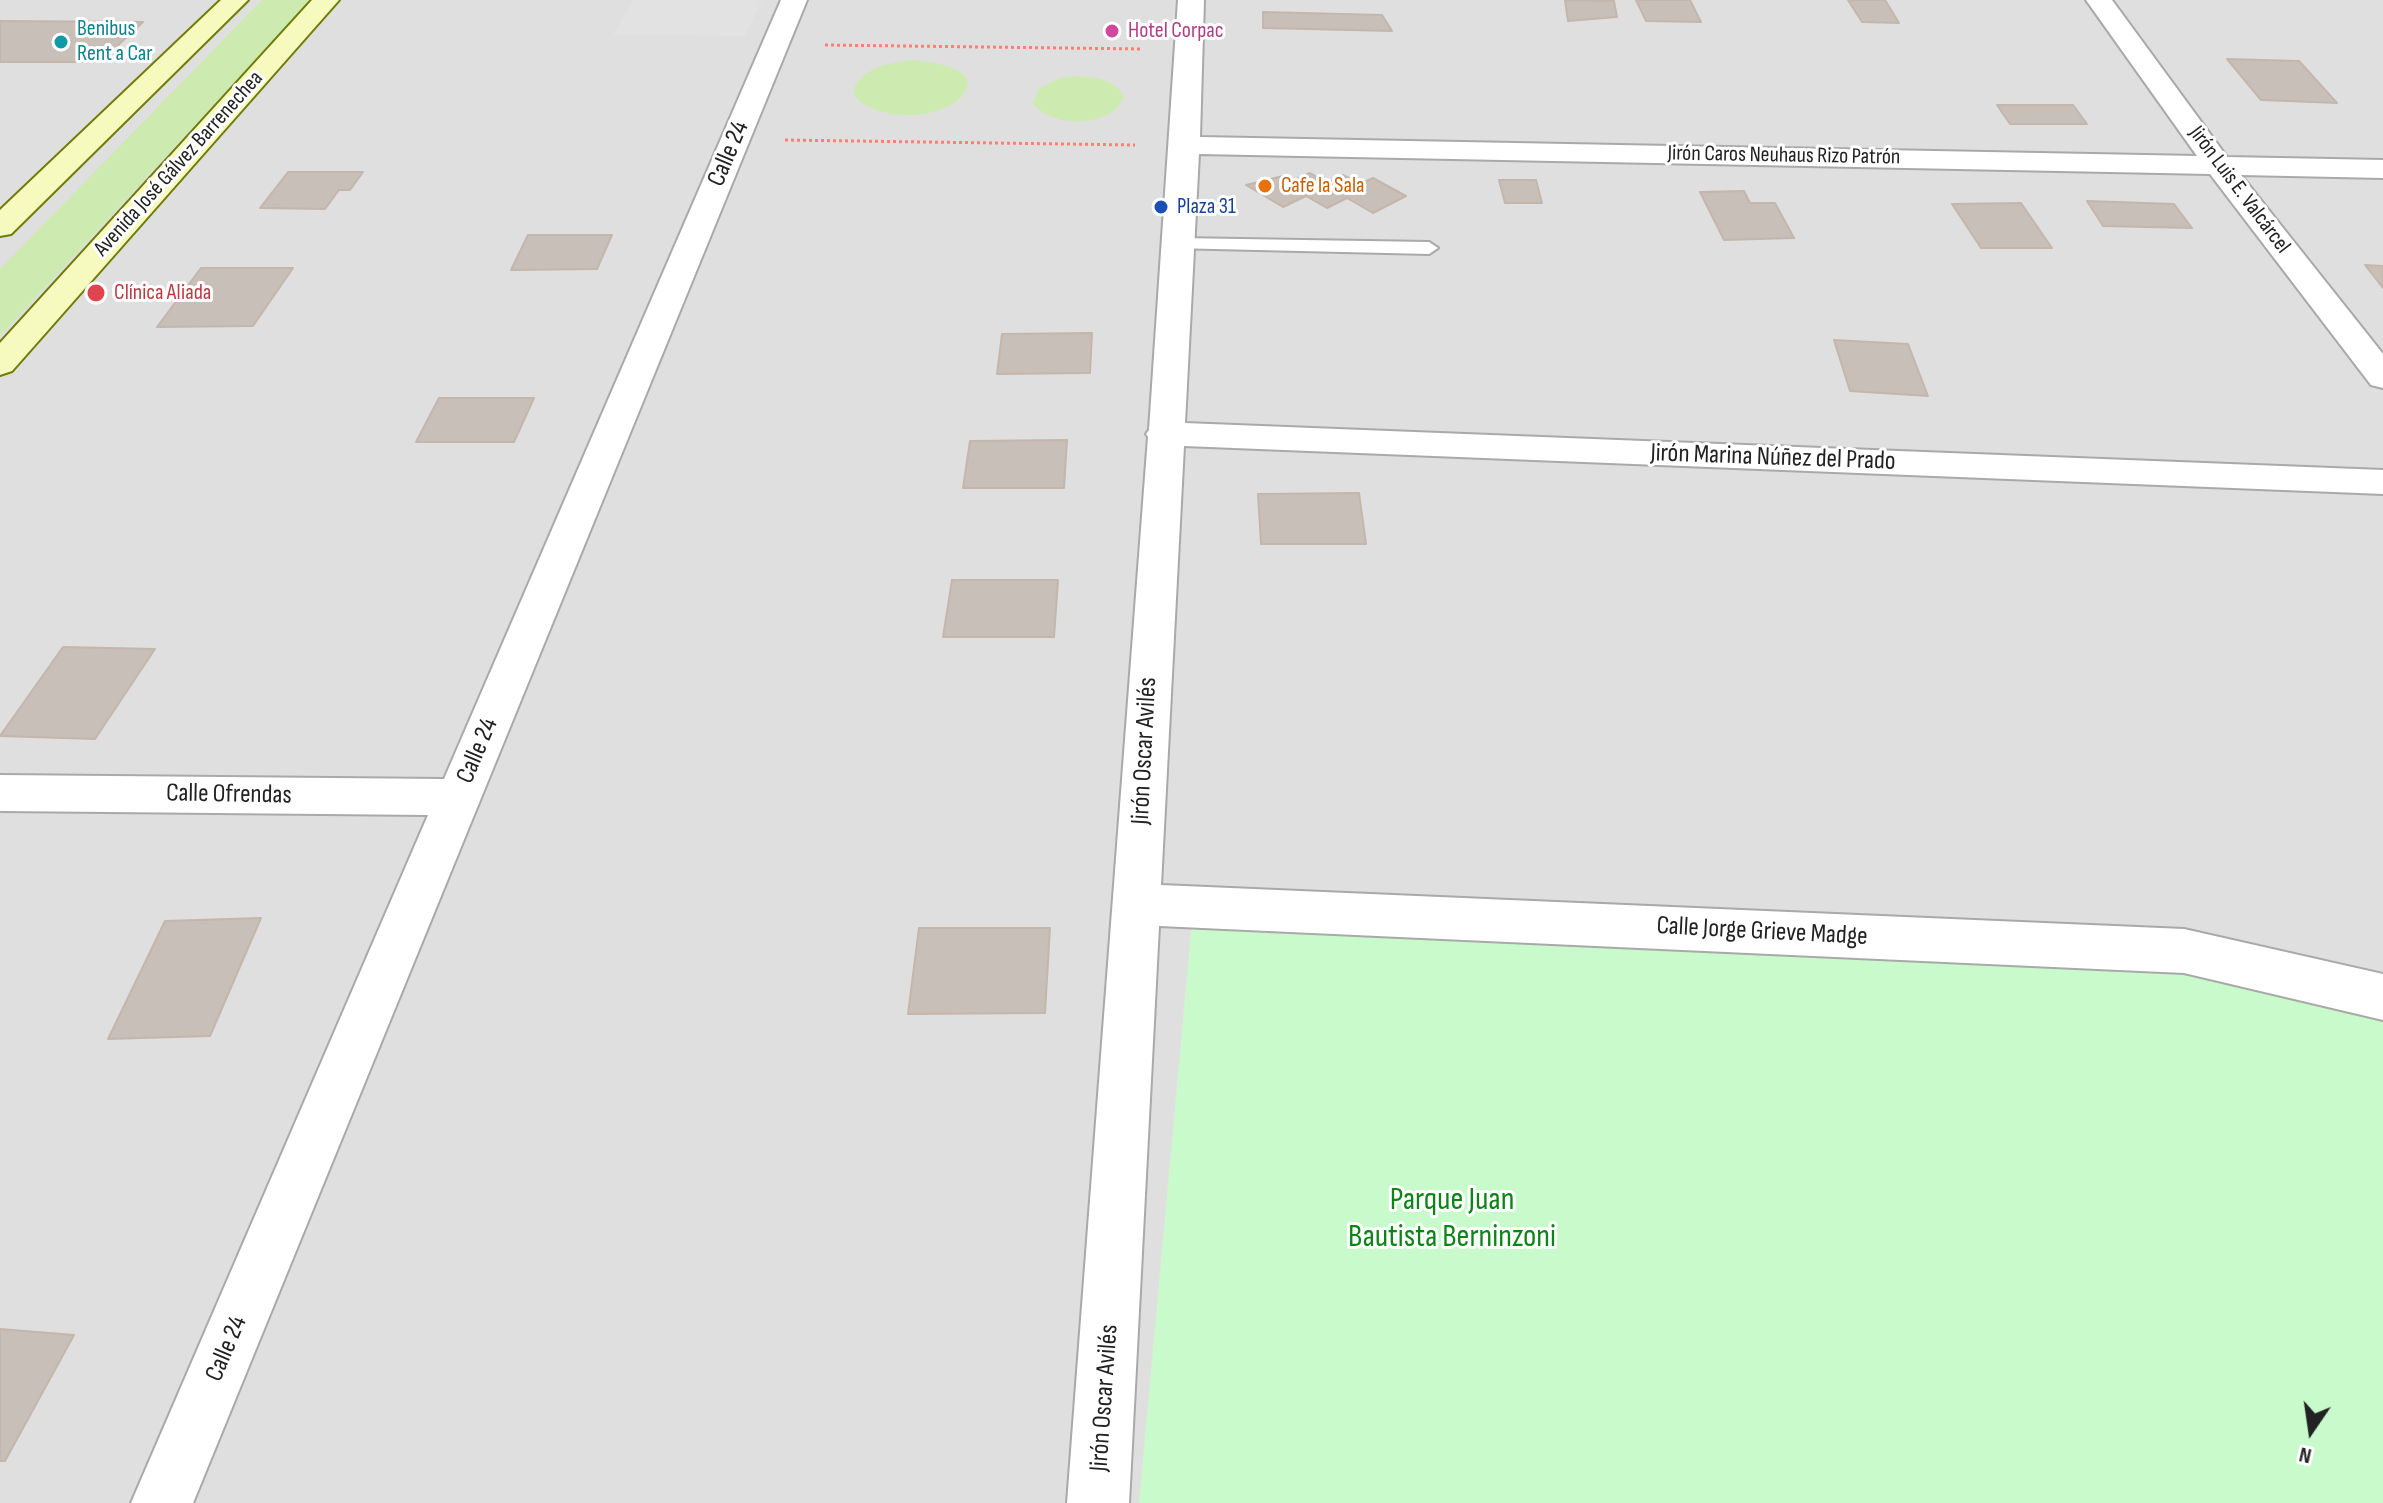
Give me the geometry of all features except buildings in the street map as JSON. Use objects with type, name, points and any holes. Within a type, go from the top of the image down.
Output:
[{"type":"main road","points":[[0,227],[235,0]]},
{"type":"main road","name":"Avenida José Gálvez Barrenechea","points":[[0,364],[326,0]]},
{"type":"street","name":"Calle 24","points":[[162,1503],[794,0]]},
{"type":"street","name":"Jirón Oscar Avilés","points":[[1098,1503],[1164,434],[1185,145],[1191,0]]},
{"type":"street","name":"Jirón Luis E. Valcárcel","points":[[2099,0],[2217,164],[2383,377]]},
{"type":"street","name":"Jirón Caros Neuhaus Rizo Patrón","points":[[1185,145],[2383,169]]},
{"type":"street","name":"Jirón Marina Núñez del Prado","points":[[1164,434],[2383,482]]},
{"type":"street","name":"Calle Ofrendas","points":[[0,793],[459,797]]},
{"type":"street","name":"Calle Jorge Grieve Madge","points":[[1135,904],[2184,951],[2383,997]]},
{"type":"lane","points":[[1178,244],[1429,248]]},
{"type":"path","points":[[775,44],[1188,50]]},
{"type":"path","points":[[736,139],[1185,145]]},
{"type":"shaded area","points":[[0,0],[2383,0],[2383,1503],[0,1503]]},
{"type":"shaded area","points":[[634,0],[762,0],[745,36],[613,34]]},
{"type":"green space","points":[[262,0],[310,0],[0,336],[0,269]]},
{"type":"green space","points":[[912,60],[953,68],[967,80],[967,88],[950,106],[923,114],[879,111],[856,98],[853,90],[857,82],[870,71]]},
{"type":"green space","points":[[1074,76],[1110,82],[1124,97],[1108,115],[1081,121],[1053,117],[1033,103],[1039,88],[1060,78]]},
{"type":"green space","name":"Parque Juan Bautista Berninzoni","points":[[1192,922],[2193,973],[2383,1016],[2383,1503],[1139,1503]]},
{"type":"place","name":"Hotel Corpac","points":[[1112,31]]},
{"type":"place","name":"Benibus Rent a Car","points":[[61,42]]},
{"type":"place","name":"Cafe la Sala","points":[[1265,186]]},
{"type":"place","name":"Plaza 31","points":[[1161,207]]},
{"type":"place","name":"Clínica Aliada","points":[[96,293]]}]
